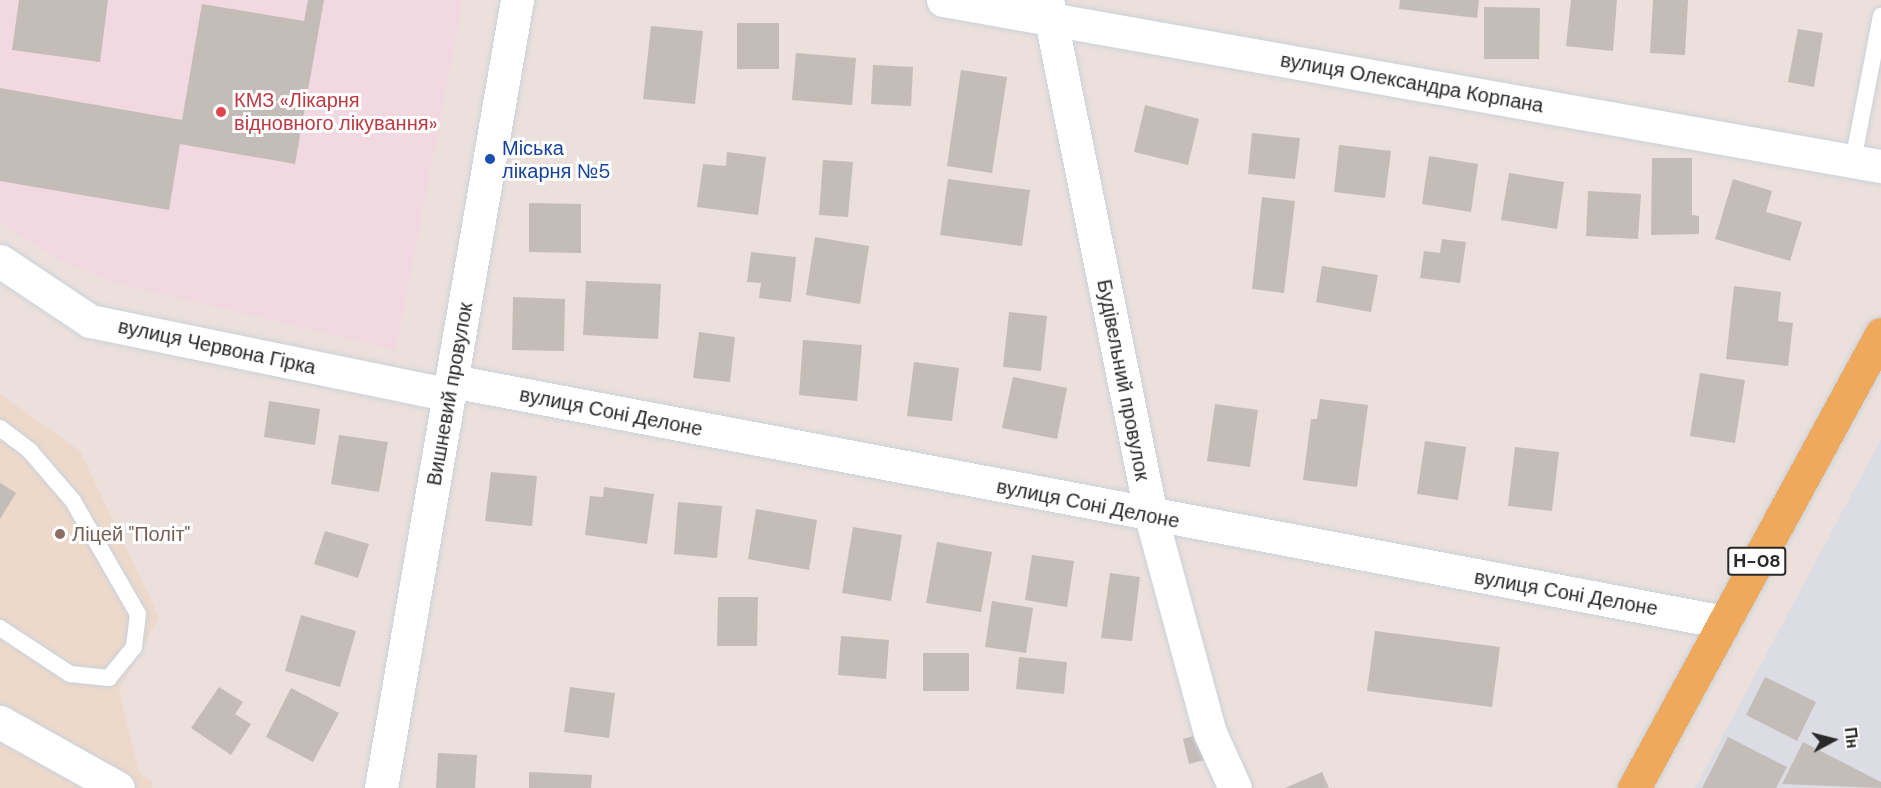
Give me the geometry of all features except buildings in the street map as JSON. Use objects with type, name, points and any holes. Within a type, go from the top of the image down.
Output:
[{"type":"main road","name":"Н-08","points":[[1634,788],[1881,334]]},
{"type":"street","name":"Вишневий провулок","points":[[381,788],[517,0]]},
{"type":"street","name":"вулиця Олександра Корпана","points":[[943,0],[1049,9],[1867,164]]},
{"type":"street","name":"Будівельний провулок","points":[[1049,9],[1151,516],[1210,733],[1235,788]]},
{"type":"street","name":"вулиця Червона Гірка","points":[[0,261],[90,321],[451,388]]},
{"type":"street","name":"вулиця Соні Делоне","points":[[451,388],[1724,622]]},
{"type":"street","points":[[0,722],[118,788]]},
{"type":"lane","points":[[1867,164],[1881,16]]},
{"type":"lane","points":[[0,428],[30,451],[73,501],[138,614],[134,647],[109,678],[70,674],[0,628]]},
{"type":"shaded area","name":"КМЗ «Лікарня відновного лікування»","points":[[0,0],[463,0],[396,350],[114,283],[62,261],[0,223]]},
{"type":"shaded area","name":"Ліцей \"Політ\"","points":[[0,394],[80,451],[159,617],[119,690],[139,772],[154,783],[151,788],[0,788]]},
{"type":"shaded area","points":[[1881,439],[1881,788],[1695,788]]},
{"type":"place","name":"КМЗ «Лікарня відновного лікування»","points":[[221,112]]},
{"type":"place","name":"Міська лікарня №5","points":[[490,159]]},
{"type":"place","name":"Ліцей \"Політ\"","points":[[60,534]]}]
